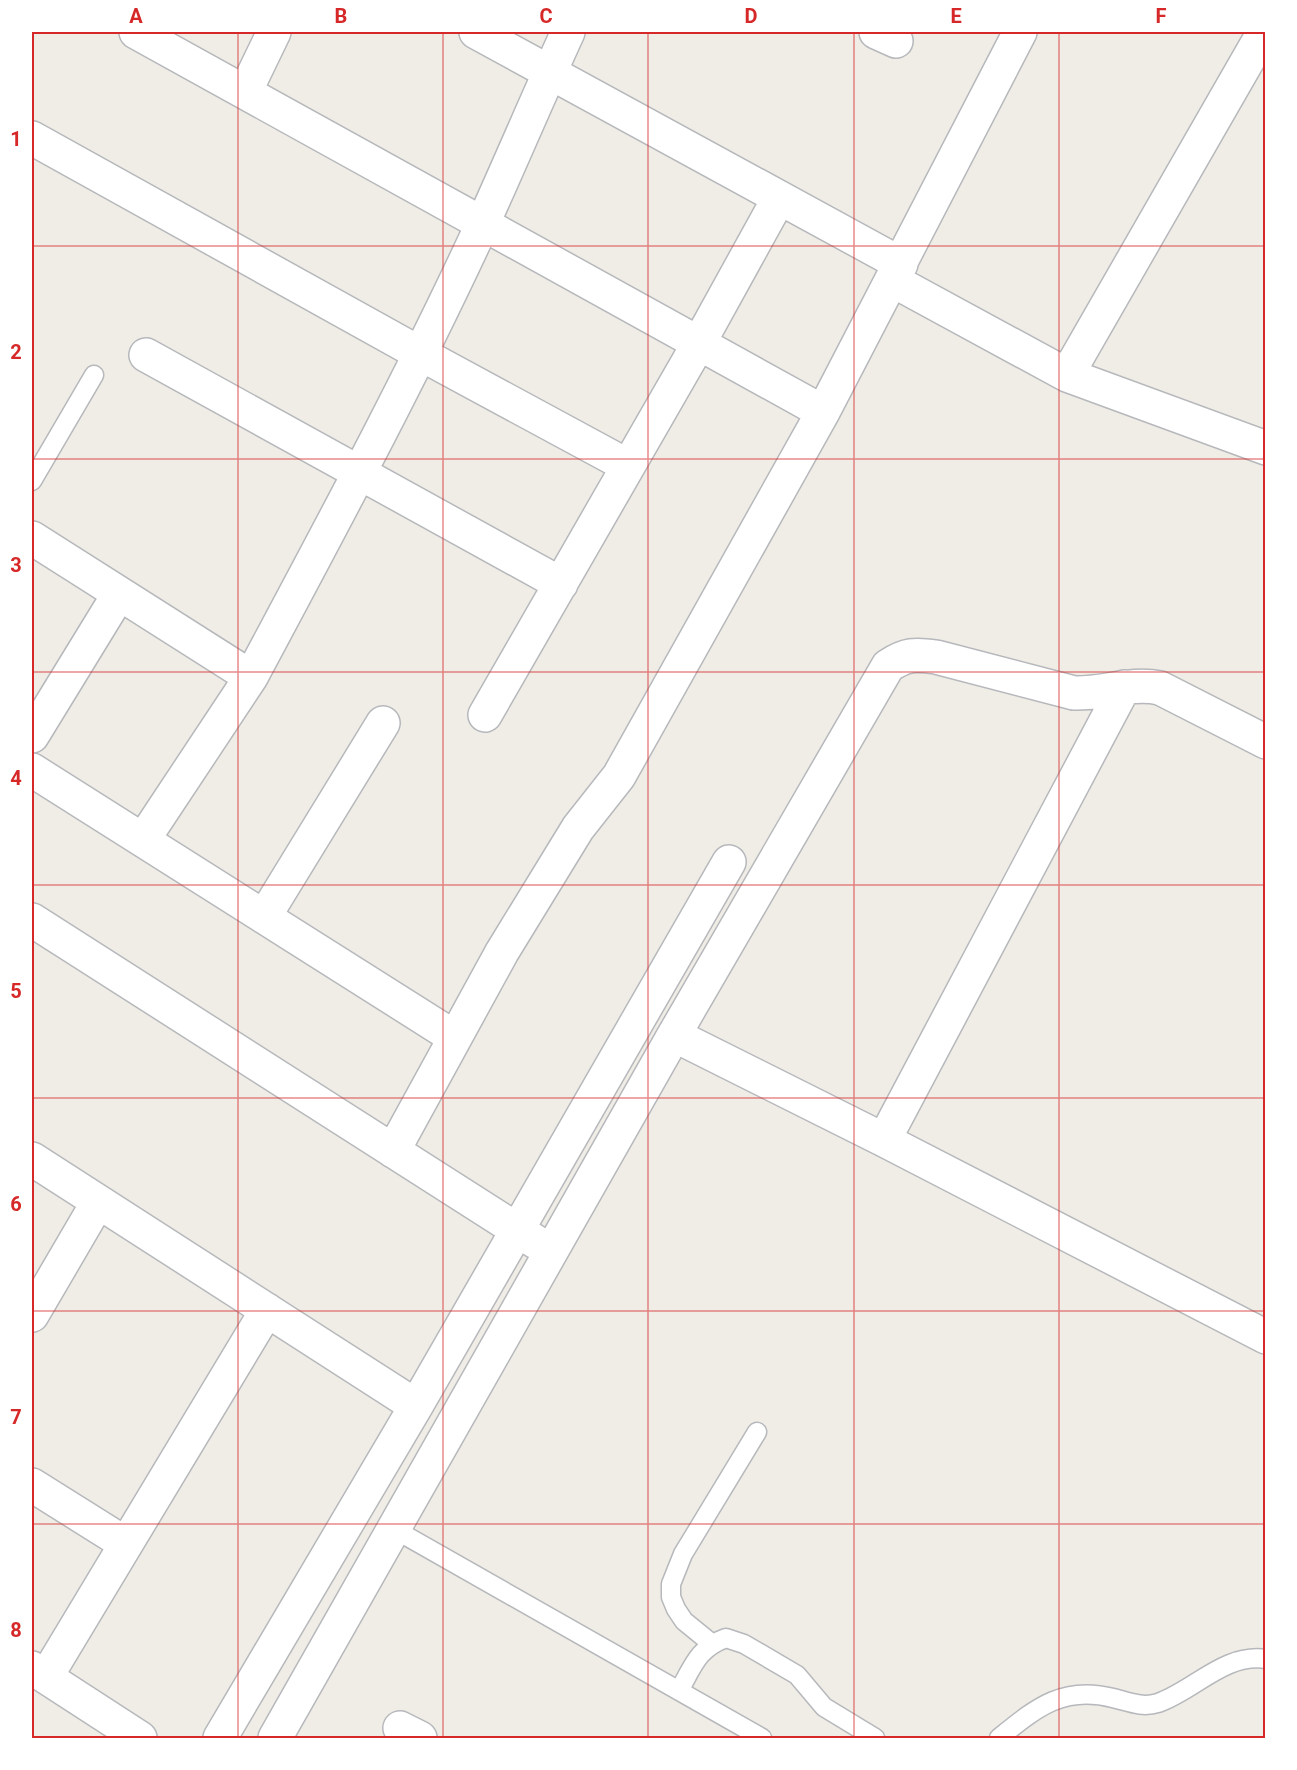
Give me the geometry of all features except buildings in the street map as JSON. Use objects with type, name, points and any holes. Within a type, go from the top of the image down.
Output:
[{"type":"street","points":[[136,32],[823,412]]},
{"type":"street","points":[[245,92],[274,32]]},
{"type":"street","points":[[476,32],[779,198],[1067,375],[1266,448]]},
{"type":"street","points":[[142,840],[250,676],[302,582],[359,473],[482,224],[568,32]]},
{"type":"street","points":[[393,1151],[502,952],[572,837],[620,776],[823,412],[1020,32]]},
{"type":"street","points":[[1067,375],[1264,32]]},
{"type":"street","points":[[32,138],[628,466]]},
{"type":"street","points":[[485,715],[699,343],[779,198]]},
{"type":"street","points":[[146,355],[561,585]]},
{"type":"street","points":[[32,538],[250,676]]},
{"type":"street","points":[[32,736],[119,594]]},
{"type":"street","points":[[275,1738],[674,1035],[888,666],[901,657],[917,654],[1074,693],[1090,694],[1144,685],[1160,688],[1266,742]]},
{"type":"street","points":[[884,1140],[1124,687]]},
{"type":"street","points":[[264,917],[383,723]]},
{"type":"street","points":[[32,770],[454,1037]]},
{"type":"street","points":[[220,1738],[417,1406],[729,862]]},
{"type":"street","points":[[32,923],[551,1251]]},
{"type":"street","points":[[674,1035],[884,1140],[1266,1337]]},
{"type":"street","points":[[32,1159],[417,1406]]},
{"type":"street","points":[[32,1315],[98,1202]]},
{"type":"street","points":[[140,1738],[39,1672],[126,1544],[267,1310]]},
{"type":"street","points":[[32,1485],[126,1544]]},
{"type":"lane","points":[[32,481],[94,375]]},
{"type":"lane","points":[[711,1643],[684,1621],[671,1597],[671,1584],[683,1554],[757,1432]]},
{"type":"lane","points":[[394,1529],[762,1738]]},
{"type":"lane","points":[[679,1691],[699,1657],[711,1643],[726,1638],[744,1644],[797,1675],[824,1707],[875,1738]]},
{"type":"lane","points":[[999,1738],[1029,1714],[1049,1702],[1073,1694],[1095,1694],[1146,1706],[1159,1703],[1230,1663],[1251,1657],[1266,1659]]}]
